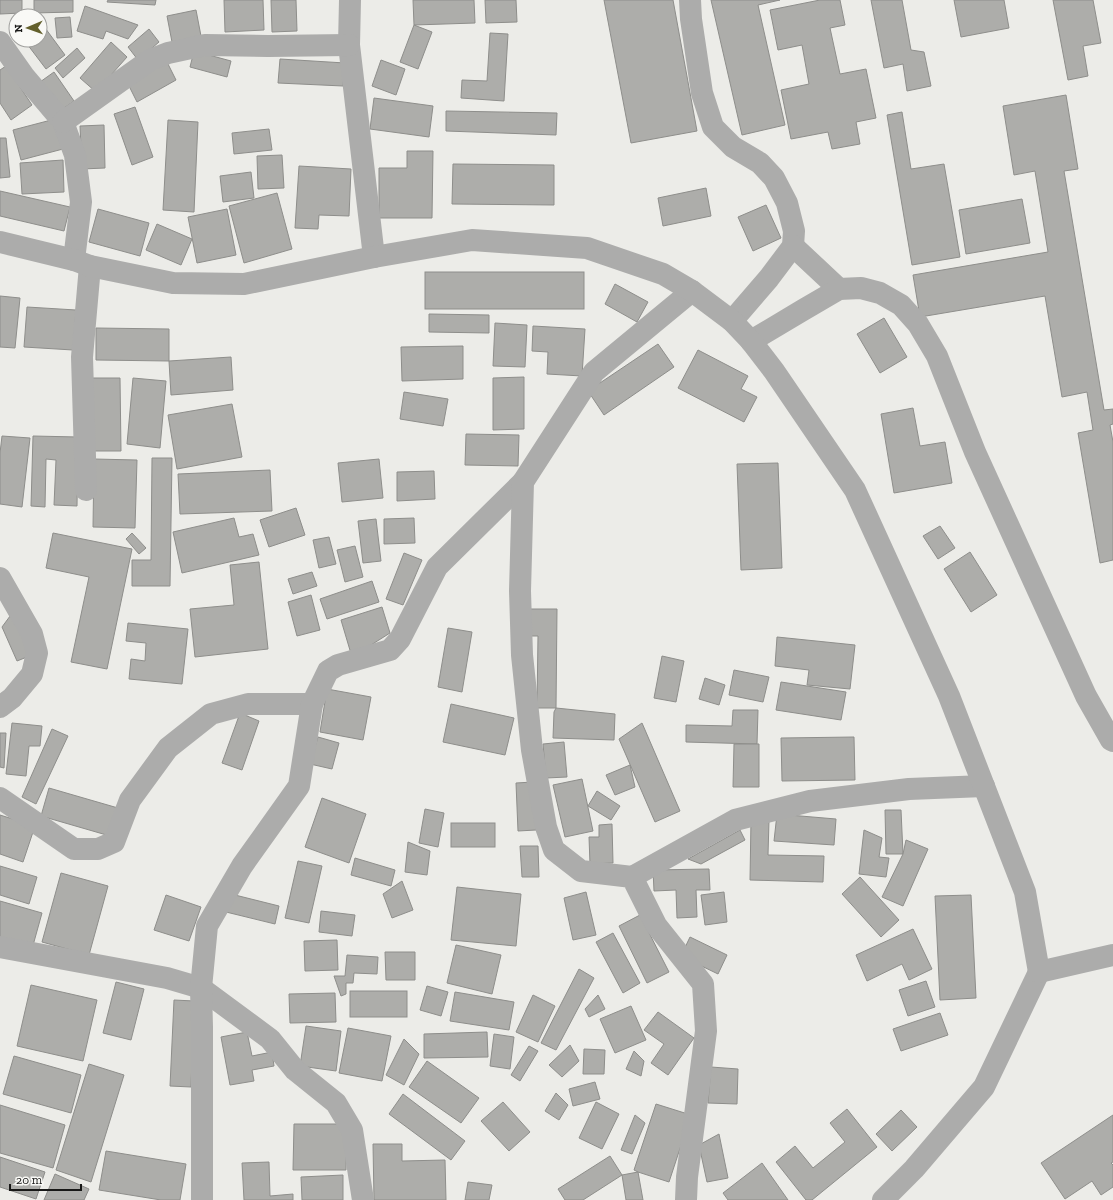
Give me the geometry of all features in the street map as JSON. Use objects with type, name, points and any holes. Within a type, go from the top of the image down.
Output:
[{"type":"street","points":[[350,0],[349,45],[374,257]]},
{"type":"street","points":[[690,0],[691,19],[702,93],[714,127],[733,147],[760,163],[774,178],[787,203],[794,231],[793,246],[769,278],[732,321]]},
{"type":"street","points":[[0,42],[24,76],[63,122],[74,155],[81,202],[82,357],[86,490]]},
{"type":"street","points":[[63,122],[150,60],[168,52],[205,45],[349,45]]},
{"type":"street","points":[[0,242],[82,263],[172,282],[244,284],[374,257],[472,240],[587,248],[663,274],[692,291],[732,321],[751,341],[774,371],[855,490],[949,696],[1025,892],[1039,972],[984,1087],[914,1169],[883,1200]]},
{"type":"street","points":[[793,246],[840,289]]},
{"type":"street","points":[[751,341],[840,289],[861,288],[880,293],[901,304],[918,324],[937,356],[975,452],[1086,696],[1111,740],[1113,741]]},
{"type":"street","points":[[202,1200],[201,988],[207,926],[242,866],[299,786],[312,704],[328,671],[338,664],[390,650],[400,639],[437,567],[524,482],[594,372],[692,291]]},
{"type":"street","points":[[524,482],[520,591],[522,655],[532,750],[546,827],[554,850],[581,871],[632,877],[735,820],[810,801],[909,788],[984,786]]},
{"type":"street","points":[[0,578],[32,634],[38,653],[32,674],[12,698],[0,707]]},
{"type":"street","points":[[0,798],[74,849],[98,849],[114,842],[130,800],[168,748],[211,714],[248,704],[312,704]]},
{"type":"street","points":[[632,877],[656,925],[703,984],[706,1031],[687,1177],[686,1200]]},
{"type":"street","points":[[0,947],[167,978],[201,988],[270,1039],[295,1070],[336,1103],[352,1130],[362,1200]]},
{"type":"street","points":[[1039,972],[1113,955]]},
{"type":"building","points":[[0,0],[22,0],[22,8],[8,8],[8,14],[0,14]]},
{"type":"building","points":[[34,0],[73,0],[73,12],[48,13],[48,8],[34,8]]},
{"type":"building","points":[[108,0],[156,0],[155,5],[107,2]]},
{"type":"building","points":[[224,0],[263,0],[264,30],[225,32]]},
{"type":"building","points":[[271,0],[296,0],[297,31],[272,32]]},
{"type":"building","points":[[413,0],[474,0],[475,23],[414,25]]},
{"type":"building","points":[[485,0],[516,0],[517,22],[486,23]]},
{"type":"building","points":[[604,0],[673,0],[697,131],[631,143]]},
{"type":"building","points":[[711,0],[780,0],[758,5],[785,125],[742,135]]},
{"type":"building","points":[[820,0],[840,0],[845,25],[830,28],[840,74],[866,69],[876,118],[856,122],[860,144],[832,149],[828,132],[791,139],[781,90],[809,84],[802,45],[778,50],[770,10]]},
{"type":"building","points":[[871,0],[902,0],[911,50],[924,52],[931,86],[907,91],[903,64],[884,68]]},
{"type":"building","points":[[954,0],[1004,0],[1009,28],[961,37]]},
{"type":"building","points":[[1053,0],[1093,0],[1101,43],[1083,46],[1088,76],[1068,80]]},
{"type":"building","points":[[85,6],[138,25],[128,39],[106,31],[103,39],[77,31]]},
{"type":"building","points":[[196,10],[201,36],[172,42],[167,16]]},
{"type":"building","points":[[70,17],[72,37],[57,38],[55,18]]},
{"type":"building","points":[[414,25],[432,32],[418,69],[400,62]]},
{"type":"building","points":[[149,29],[159,42],[138,60],[128,47]]},
{"type":"building","points":[[48,32],[65,55],[46,69],[30,48],[48,48]]},
{"type":"building","points":[[490,33],[508,34],[504,101],[461,98],[462,80],[487,81]]},
{"type":"building","points":[[111,42],[127,57],[96,92],[80,78]]},
{"type":"building","points":[[77,48],[85,58],[63,78],[55,68]]},
{"type":"building","points":[[194,51],[231,61],[227,77],[190,67]]},
{"type":"building","points":[[280,59],[345,63],[343,86],[278,83]]},
{"type":"building","points":[[381,60],[405,69],[396,95],[372,86]]},
{"type":"building","points":[[167,62],[176,80],[137,102],[128,84]]},
{"type":"building","points":[[6,66],[32,105],[11,120],[0,103],[0,70]]},
{"type":"building","points":[[54,72],[74,101],[60,111],[40,82]]},
{"type":"building","points":[[1066,95],[1078,169],[1064,171],[1104,410],[1113,409],[1113,424],[1110,425],[1113,442],[1113,560],[1100,563],[1078,433],[1093,430],[1087,392],[1062,397],[1045,296],[920,317],[913,275],[1048,252],[1035,171],[1014,175],[1003,106]]},
{"type":"building","points":[[374,98],[433,106],[429,137],[370,129]]},
{"type":"building","points":[[135,107],[153,157],[132,165],[114,114]]},
{"type":"building","points":[[446,111],[557,113],[556,135],[446,131]]},
{"type":"building","points":[[902,112],[911,169],[944,164],[960,257],[912,265],[887,115]]},
{"type":"building","points":[[55,119],[63,149],[21,160],[13,130]]},
{"type":"building","points":[[168,120],[198,122],[194,212],[163,210]]},
{"type":"building","points":[[104,125],[105,168],[82,169],[80,126]]},
{"type":"building","points":[[269,129],[272,150],[234,154],[232,133]]},
{"type":"building","points":[[0,138],[6,138],[10,177],[0,178]]},
{"type":"building","points":[[407,151],[433,151],[432,218],[379,218],[379,168],[407,168]]},
{"type":"building","points":[[282,155],[284,188],[258,189],[257,156]]},
{"type":"building","points":[[63,160],[64,192],[22,194],[20,163]]},
{"type":"building","points":[[453,164],[554,165],[554,205],[452,204]]},
{"type":"building","points":[[299,166],[351,169],[349,216],[319,215],[318,229],[295,228]]},
{"type":"building","points":[[251,172],[254,198],[223,202],[220,176]]},
{"type":"building","points":[[706,188],[711,216],[663,226],[658,198]]},
{"type":"building","points":[[0,191],[70,207],[64,231],[0,216]]},
{"type":"building","points":[[277,193],[292,249],[244,263],[229,206]]},
{"type":"building","points":[[1022,199],[1030,243],[966,254],[959,210]]},
{"type":"building","points":[[766,205],[781,238],[753,251],[738,217]]},
{"type":"building","points":[[98,209],[149,223],[140,256],[89,242]]},
{"type":"building","points":[[227,209],[236,255],[197,263],[188,217]]},
{"type":"building","points":[[157,224],[192,239],[181,265],[146,250]]},
{"type":"building","points":[[425,272],[584,272],[584,309],[425,309]]},
{"type":"building","points":[[615,284],[648,302],[637,322],[605,304]]},
{"type":"building","points":[[0,296],[20,298],[15,348],[0,347]]},
{"type":"building","points":[[27,307],[76,310],[73,350],[24,347]]},
{"type":"building","points":[[429,314],[489,315],[489,333],[429,332]]},
{"type":"building","points":[[884,318],[907,357],[880,373],[857,334]]},
{"type":"building","points":[[495,323],[527,325],[525,367],[493,366]]},
{"type":"building","points":[[533,326],[585,329],[582,376],[547,374],[548,352],[532,351]]},
{"type":"building","points":[[96,328],[169,329],[169,361],[96,360]]},
{"type":"building","points":[[658,344],[674,367],[604,415],[588,391]]},
{"type":"building","points":[[463,346],[463,379],[402,381],[401,347]]},
{"type":"building","points":[[698,350],[748,376],[741,389],[757,397],[744,422],[678,388]]},
{"type":"building","points":[[231,357],[233,390],[171,395],[169,361]]},
{"type":"building","points":[[524,377],[524,429],[493,430],[493,378]]},
{"type":"building","points":[[91,378],[120,378],[121,451],[92,451]]},
{"type":"building","points":[[133,378],[166,381],[160,448],[127,444]]},
{"type":"building","points":[[404,392],[448,399],[443,426],[400,419]]},
{"type":"building","points":[[232,404],[242,457],[177,469],[168,415]]},
{"type":"building","points":[[913,408],[920,446],[945,442],[952,483],[894,493],[881,414]]},
{"type":"building","points":[[466,434],[519,435],[518,466],[465,465]]},
{"type":"building","points":[[2,436],[30,438],[22,507],[0,504],[0,453]]},
{"type":"building","points":[[33,436],[78,437],[77,506],[54,505],[56,460],[46,459],[45,507],[31,506]]},
{"type":"building","points":[[152,458],[172,458],[170,586],[132,586],[132,560],[151,560]]},
{"type":"building","points":[[94,459],[137,460],[135,528],[93,527]]},
{"type":"building","points":[[379,459],[383,498],[342,502],[338,463]]},
{"type":"building","points":[[778,463],[782,568],[741,570],[737,464]]},
{"type":"building","points":[[270,470],[272,511],[180,514],[178,474]]},
{"type":"building","points":[[434,471],[435,499],[397,501],[397,472]]},
{"type":"building","points":[[296,508],[305,535],[269,547],[260,520]]},
{"type":"building","points":[[234,518],[239,537],[253,534],[259,555],[182,573],[173,532]]},
{"type":"building","points":[[414,518],[415,543],[384,544],[384,519]]},
{"type":"building","points":[[376,519],[381,561],[363,563],[358,521]]},
{"type":"building","points":[[940,526],[955,548],[938,559],[923,536]]},
{"type":"building","points":[[53,533],[132,549],[107,669],[71,662],[89,577],[46,568]]},
{"type":"building","points":[[132,533],[146,548],[139,554],[126,539]]},
{"type":"building","points":[[329,537],[336,564],[319,568],[313,540]]},
{"type":"building","points":[[355,546],[363,577],[345,582],[337,550]]},
{"type":"building","points":[[970,552],[997,595],[971,612],[944,569]]},
{"type":"building","points":[[404,553],[422,560],[403,605],[386,599]]},
{"type":"building","points":[[259,562],[268,649],[195,657],[190,609],[234,605],[230,565]]},
{"type":"building","points":[[312,572],[317,586],[293,594],[288,579]]},
{"type":"building","points":[[372,581],[379,602],[327,619],[320,599]]},
{"type":"building","points":[[311,595],[320,630],[297,636],[288,602]]},
{"type":"building","points":[[382,607],[390,633],[352,657],[341,620]]},
{"type":"building","points":[[527,609],[557,609],[556,708],[537,708],[538,636],[526,636]]},
{"type":"building","points":[[13,612],[32,655],[17,661],[2,627]]},
{"type":"building","points":[[128,623],[188,629],[182,684],[129,679],[131,659],[145,661],[146,643],[126,641]]},
{"type":"building","points":[[448,628],[472,632],[462,692],[438,687]]},
{"type":"building","points":[[777,637],[855,645],[850,689],[807,685],[809,670],[775,666]]},
{"type":"building","points":[[662,656],[684,661],[676,702],[654,698]]},
{"type":"building","points":[[734,670],[769,677],[763,702],[729,695]]},
{"type":"building","points":[[705,678],[725,685],[719,705],[699,699]]},
{"type":"building","points":[[781,682],[846,692],[841,720],[776,710]]},
{"type":"building","points":[[327,689],[371,697],[363,740],[320,732]]},
{"type":"building","points":[[451,704],[514,718],[505,755],[443,742]]},
{"type":"building","points":[[556,708],[615,714],[614,740],[553,738],[554,712]]},
{"type":"building","points":[[733,710],[758,710],[757,744],[686,742],[686,725],[732,726]]},
{"type":"building","points":[[240,713],[259,721],[242,770],[222,763]]},
{"type":"building","points":[[12,723],[42,726],[40,746],[29,746],[26,776],[6,774]]},
{"type":"building","points":[[642,723],[680,811],[655,822],[619,739]]},
{"type":"building","points":[[52,729],[68,736],[36,804],[22,797]]},
{"type":"building","points":[[0,733],[6,733],[4,768],[0,767]]},
{"type":"building","points":[[318,737],[339,743],[332,769],[310,764]]},
{"type":"building","points":[[854,737],[855,780],[782,781],[781,738]]},
{"type":"building","points":[[564,742],[567,777],[546,778],[543,744]]},
{"type":"building","points":[[734,744],[759,744],[759,787],[733,787]]},
{"type":"building","points":[[630,765],[635,787],[615,795],[606,775]]},
{"type":"building","points":[[582,779],[593,831],[565,837],[553,785]]},
{"type":"building","points":[[533,782],[536,830],[518,831],[516,783]]},
{"type":"building","points":[[49,788],[118,808],[110,836],[41,816]]},
{"type":"building","points":[[597,791],[620,806],[611,820],[588,806]]},
{"type":"building","points":[[322,798],[366,814],[349,863],[305,847]]},
{"type":"building","points":[[425,809],[444,813],[438,847],[419,843]]},
{"type":"building","points":[[885,810],[901,810],[903,854],[886,854]]},
{"type":"building","points":[[777,814],[836,819],[834,845],[774,841]]},
{"type":"building","points":[[0,815],[35,826],[23,862],[0,854]]},
{"type":"building","points":[[751,820],[769,820],[768,855],[824,856],[823,882],[750,880]]},
{"type":"building","points":[[451,823],[495,823],[495,847],[451,847]]},
{"type":"building","points":[[612,824],[613,863],[590,864],[589,837],[599,837],[599,825]]},
{"type":"building","points":[[740,830],[745,840],[701,864],[688,859]]},
{"type":"building","points":[[864,830],[882,838],[879,857],[889,858],[886,877],[859,874]]},
{"type":"building","points":[[906,840],[928,849],[903,906],[882,897],[903,854]]},
{"type":"building","points":[[408,842],[430,851],[427,875],[405,872]]},
{"type":"building","points":[[520,846],[538,846],[539,877],[522,877]]},
{"type":"building","points":[[355,858],[395,870],[391,886],[351,875]]},
{"type":"building","points":[[298,861],[322,866],[309,923],[285,918]]},
{"type":"building","points":[[0,866],[37,877],[29,904],[0,895]]},
{"type":"building","points":[[709,869],[710,890],[696,890],[697,917],[677,918],[676,890],[654,891],[653,870]]},
{"type":"building","points":[[61,873],[108,886],[89,955],[42,942]]},
{"type":"building","points":[[860,877],[899,920],[881,937],[842,894]]},
{"type":"building","points":[[402,881],[413,910],[392,918],[383,894]]},
{"type":"building","points":[[457,887],[521,894],[516,946],[451,940]]},
{"type":"building","points":[[586,892],[596,935],[573,940],[564,898]]},
{"type":"building","points":[[724,892],[727,922],[705,925],[701,895]]},
{"type":"building","points":[[231,894],[279,906],[275,924],[226,912]]},
{"type":"building","points":[[166,895],[201,907],[189,941],[154,930]]},
{"type":"building","points":[[971,895],[976,998],[940,1000],[935,896]]},
{"type":"building","points":[[0,901],[42,913],[32,949],[0,939]]},
{"type":"building","points":[[321,911],[355,915],[352,936],[319,932]]},
{"type":"building","points":[[640,915],[669,972],[647,983],[619,926]]},
{"type":"building","points":[[913,929],[932,969],[909,980],[902,964],[867,981],[856,955]]},
{"type":"building","points":[[613,933],[640,983],[623,993],[596,942]]},
{"type":"building","points":[[690,937],[727,955],[718,974],[681,956]]},
{"type":"building","points":[[337,940],[338,970],[305,971],[304,941]]},
{"type":"building","points":[[456,945],[501,955],[492,994],[447,983]]},
{"type":"building","points":[[385,952],[415,952],[415,980],[386,980]]},
{"type":"building","points":[[347,955],[378,957],[377,974],[354,973],[353,983],[346,983],[346,994],[341,996],[334,976],[345,976]]},
{"type":"building","points":[[579,969],[594,978],[556,1050],[541,1043]]},
{"type":"building","points":[[926,981],[935,1007],[908,1016],[899,990]]},
{"type":"building","points":[[116,982],[144,989],[131,1040],[103,1033]]},
{"type":"building","points":[[31,985],[97,1000],[83,1061],[17,1046]]},
{"type":"building","points":[[427,986],[448,992],[441,1016],[420,1010]]},
{"type":"building","points":[[350,991],[407,991],[407,1017],[350,1017]]},
{"type":"building","points":[[455,992],[514,1002],[509,1030],[450,1021]]},
{"type":"building","points":[[335,993],[336,1022],[290,1023],[289,994]]},
{"type":"building","points":[[533,995],[555,1006],[538,1042],[516,1032]]},
{"type":"building","points":[[598,995],[605,1009],[589,1017],[585,1009]]},
{"type":"building","points":[[174,1000],[194,1001],[191,1087],[170,1086]]},
{"type":"building","points":[[631,1006],[646,1040],[615,1053],[600,1019]]},
{"type":"building","points":[[658,1012],[694,1038],[668,1075],[651,1063],[664,1044],[644,1030]]},
{"type":"building","points":[[940,1013],[948,1035],[901,1051],[893,1029]]},
{"type":"building","points":[[306,1026],[341,1031],[336,1071],[300,1066]]},
{"type":"building","points":[[348,1028],[391,1036],[382,1081],[339,1073]]},
{"type":"building","points":[[247,1032],[252,1056],[272,1052],[274,1066],[252,1070],[254,1081],[230,1085],[221,1037]]},
{"type":"building","points":[[487,1032],[488,1057],[424,1058],[424,1034]]},
{"type":"building","points":[[494,1034],[514,1037],[510,1069],[490,1066]]},
{"type":"building","points":[[404,1039],[419,1054],[404,1085],[386,1075]]},
{"type":"building","points":[[570,1045],[579,1061],[562,1077],[549,1065]]},
{"type":"building","points":[[529,1046],[538,1051],[520,1081],[511,1075]]},
{"type":"building","points":[[584,1049],[605,1050],[604,1074],[583,1074]]},
{"type":"building","points":[[634,1051],[644,1061],[641,1076],[626,1069]]},
{"type":"building","points":[[14,1056],[81,1075],[71,1113],[3,1094]]},
{"type":"building","points":[[427,1061],[479,1098],[461,1123],[409,1087]]},
{"type":"building","points":[[89,1064],[124,1075],[91,1182],[56,1170]]},
{"type":"building","points":[[711,1067],[738,1069],[737,1104],[708,1103]]},
{"type":"building","points":[[595,1082],[600,1099],[573,1106],[569,1089]]},
{"type":"building","points":[[556,1093],[568,1105],[559,1120],[545,1111]]},
{"type":"building","points":[[403,1094],[465,1141],[451,1160],[389,1114]]},
{"type":"building","points":[[503,1102],[530,1132],[509,1151],[481,1121]]},
{"type":"building","points":[[596,1102],[619,1114],[602,1149],[579,1138]]},
{"type":"building","points":[[656,1104],[691,1115],[669,1182],[634,1170]]},
{"type":"building","points":[[0,1105],[65,1125],[53,1168],[0,1153]]},
{"type":"building","points":[[847,1109],[877,1147],[812,1200],[806,1200],[776,1162],[795,1146],[813,1168],[845,1142],[830,1123]]},
{"type":"building","points":[[901,1110],[917,1127],[892,1151],[876,1134]]},
{"type":"building","points":[[635,1115],[645,1123],[632,1154],[621,1150]]},
{"type":"building","points":[[1113,1115],[1113,1162],[1111,1163],[1113,1165],[1113,1187],[1101,1195],[1092,1181],[1065,1199],[1041,1163]]},
{"type":"building","points":[[294,1124],[347,1124],[346,1170],[293,1170]]},
{"type":"building","points":[[719,1134],[728,1178],[707,1182],[699,1145]]},
{"type":"building","points":[[373,1144],[402,1144],[402,1161],[445,1160],[446,1200],[374,1200]]},
{"type":"building","points":[[106,1151],[186,1164],[180,1200],[161,1200],[99,1190]]},
{"type":"building","points":[[610,1156],[622,1175],[583,1200],[565,1200],[558,1189]]},
{"type":"building","points":[[0,1157],[45,1172],[36,1199],[0,1187]]},
{"type":"building","points":[[269,1162],[270,1196],[293,1194],[293,1200],[244,1200],[242,1163]]},
{"type":"building","points":[[762,1163],[788,1200],[728,1200],[723,1193]]},
{"type":"building","points":[[638,1172],[643,1200],[626,1200],[622,1175]]},
{"type":"building","points":[[55,1174],[89,1189],[84,1200],[44,1200]]},
{"type":"building","points":[[343,1175],[343,1200],[302,1200],[301,1177]]},
{"type":"building","points":[[468,1182],[492,1185],[489,1200],[465,1200]]}]
